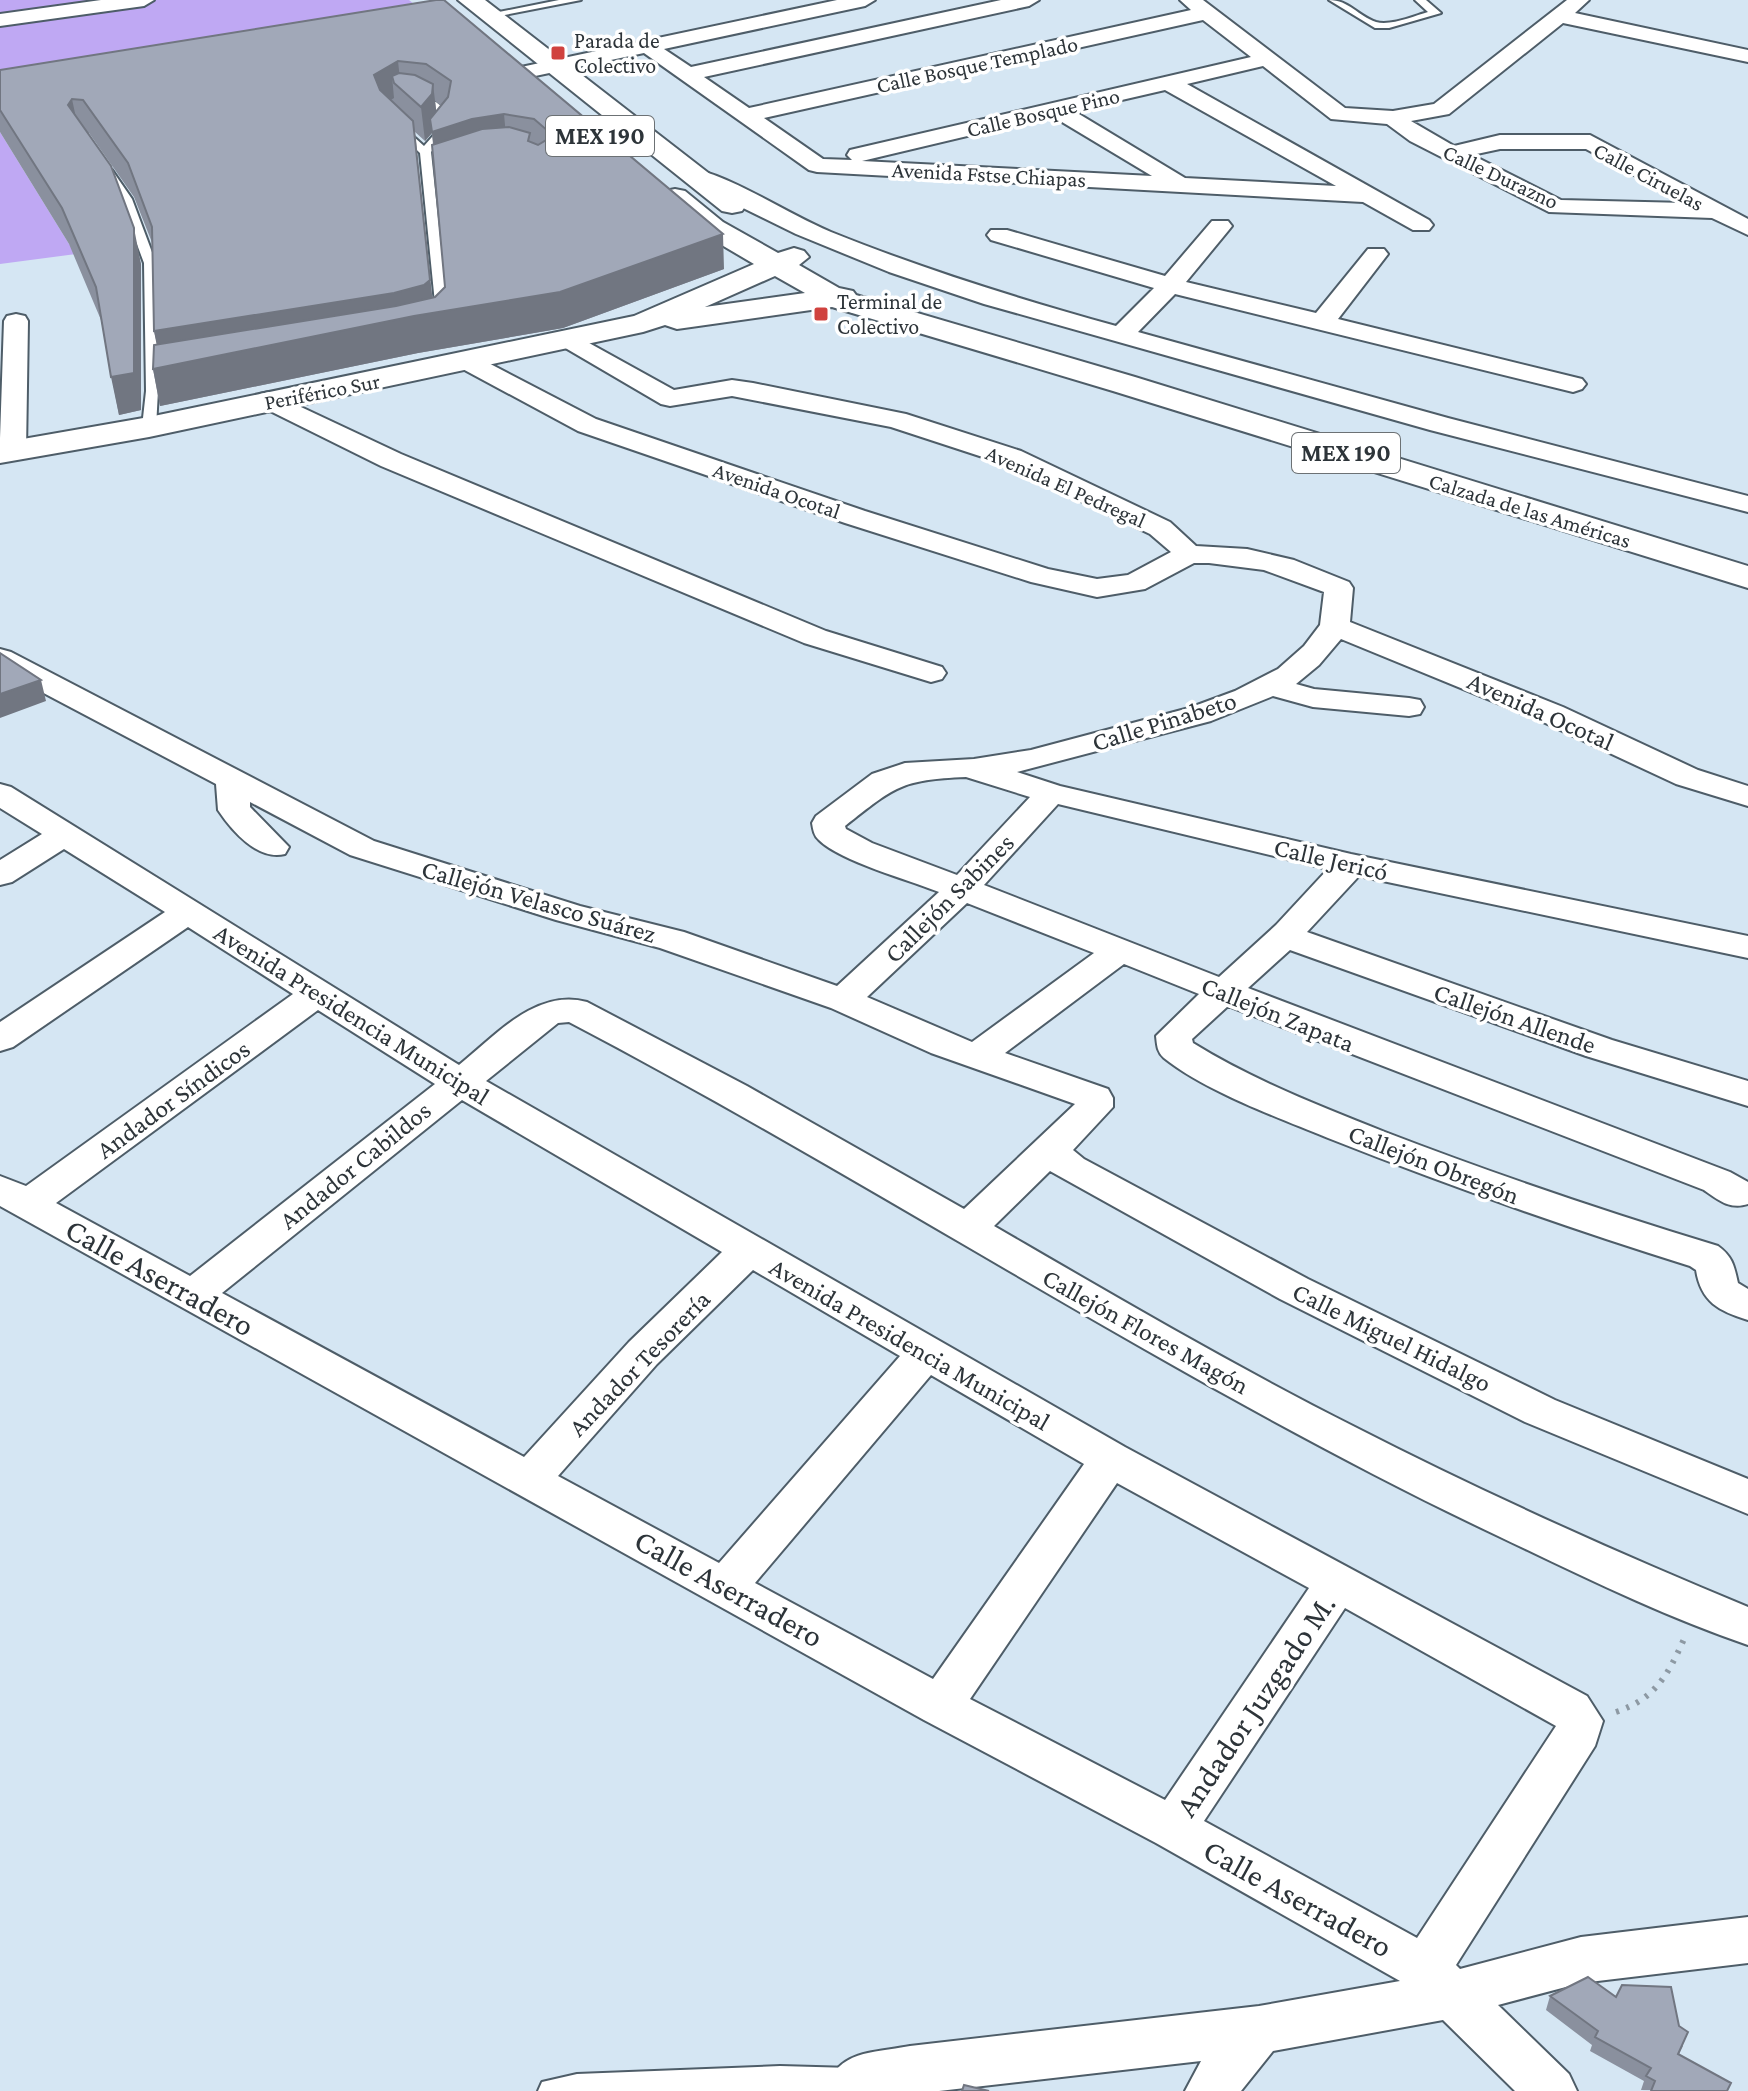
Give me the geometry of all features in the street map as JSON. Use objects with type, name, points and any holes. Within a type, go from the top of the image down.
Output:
[{"type":"main road","name":"Calzada de las Américas","points":[[471,11],[553,66],[746,216],[803,253],[945,331]]},
{"type":"main road","name":"MEX 190","points":[[471,11],[521,73],[548,95]]},
{"type":"main road","name":"Calzada de las Américas","points":[[654,181],[713,228],[836,299],[1748,577]]},
{"type":"main road","name":"Periférico Sur","points":[[643,323],[803,253]]},
{"type":"main road","name":"Periférico Sur","points":[[6,453],[571,341],[643,323],[836,299],[869,291]]},
{"type":"street","points":[[0,20],[144,0]]},
{"type":"street","points":[[521,73],[865,0]]},
{"type":"street","points":[[687,74],[1029,0]]},
{"type":"street","points":[[1198,7],[1339,114],[1393,118],[1441,109],[1579,0]]},
{"type":"street","name":"Calle Bosque Templado","points":[[746,115],[1198,7]]},
{"type":"street","points":[[1559,16],[1748,56]]},
{"type":"street","points":[[647,46],[817,165]]},
{"type":"street","name":"Calle Bosque Pino","points":[[817,165],[1268,59]]},
{"type":"street","points":[[1167,82],[1421,225]]},
{"type":"street","points":[[1055,109],[1181,184]]},
{"type":"street","name":"Calle Durazno","points":[[1393,118],[1418,136],[1557,207],[1714,211]]},
{"type":"street","name":"Calle Ciruelas","points":[[1451,153],[1500,142],[1590,142],[1748,228]]},
{"type":"street","name":"Avenida Fstse Chiapas","points":[[817,165],[1368,195]]},
{"type":"street","points":[[692,174],[804,229],[897,267],[993,299],[1439,424],[1748,504]]},
{"type":"street","points":[[1121,335],[1170,285],[1220,226]]},
{"type":"street","points":[[999,235],[1170,285],[1573,384]]},
{"type":"street","points":[[1322,322],[1376,254]]},
{"type":"street","points":[[6,453],[16,321]]},
{"type":"street","name":"Avenida El Pedregal","points":[[571,341],[670,398],[732,388],[897,420],[1011,457],[1160,528],[1186,552]]},
{"type":"street","name":"Avenida Ocotal","points":[[468,362],[587,425],[855,517],[1041,576],[1097,588],[1135,583],[1186,552]]},
{"type":"street","points":[[871,414],[896,398]]},
{"type":"street","points":[[269,400],[391,460],[801,631],[931,673]]},
{"type":"street","points":[[1186,552],[1223,528]]},
{"type":"street","points":[[1186,552],[1230,553],[1300,569],[1339,588],[1335,626]]},
{"type":"street","name":"Avenida Ocotal","points":[[1335,626],[1552,714],[1687,777],[1748,796]]},
{"type":"street","name":"Calle Pinabeto","points":[[968,767],[1039,760],[1197,715],[1269,686],[1312,657],[1335,626]]},
{"type":"street","name":"Callejón Velasco Suárez","points":[[0,658],[362,848],[568,913],[672,940],[843,1000],[977,1056],[1090,1095],[1097,1102],[1095,1107],[1053,1148]]},
{"type":"street","points":[[1269,686],[1313,698],[1409,707]]},
{"type":"street","name":"Calle Jericó","points":[[828,823],[883,781],[916,770],[968,767],[1051,793],[1351,864],[1748,947]]},
{"type":"street","points":[[232,779],[234,810],[273,847]]},
{"type":"street","name":"Callejón Sabines","points":[[843,1000],[963,888],[1051,793]]},
{"type":"street","name":"Avenida Presidencia Municipal","points":[[0,794],[459,1082],[1110,1459],[1571,1710],[1580,1721]]},
{"type":"street","name":"Callejón Zapata","points":[[828,823],[831,834],[860,850],[1122,949],[1365,1049],[1717,1181],[1744,1197]]},
{"type":"street","points":[[0,875],[65,834]]},
{"type":"street","points":[[1223,991],[1284,936],[1351,864]]},
{"type":"street","points":[[0,1039],[188,912]]},
{"type":"street","name":"Callejón Allende","points":[[1284,936],[1599,1048],[1748,1094]]},
{"type":"street","points":[[977,1056],[1122,949]]},
{"type":"street","name":"Callejón Obregón","points":[[1223,991],[1174,1036],[1175,1048],[1199,1064],[1307,1115],[1435,1167],[1704,1256],[1715,1264],[1718,1287],[1724,1296],[1748,1305]]},
{"type":"street","name":"Andador Síndicos","points":[[14,1196],[318,993]]},
{"type":"street","name":"Andador Cabildos","points":[[191,1296],[459,1082],[548,1013],[559,1010]]},
{"type":"street","name":"Callejón Flores Magón","points":[[559,1010],[574,1010],[654,1050],[1210,1369],[1432,1484],[1585,1558],[1748,1627]]},
{"type":"street","points":[[967,1229],[1027,1169],[1053,1148]]},
{"type":"street","name":"Calle Miguel Hidalgo","points":[[1053,1148],[1057,1157],[1071,1168],[1294,1289],[1540,1411],[1748,1497]]},
{"type":"street","name":"Calle Aserradero","points":[[14,1196],[191,1296],[726,1585],[940,1706],[1173,1828],[1438,1982],[1545,2089]]},
{"type":"street","name":"Andador Tesorería","points":[[531,1478],[643,1353],[749,1250]]},
{"type":"street","points":[[726,1585],[926,1353]]},
{"type":"street","points":[[940,1706],[1110,1459]]},
{"type":"street","name":"Andador Juzgado M.","points":[[1173,1828],[1337,1583]]},
{"type":"street","points":[[1438,1982],[1579,1732],[1580,1721]]},
{"type":"street","points":[[853,2086],[910,2070],[1259,2030],[1438,1982],[1581,1960],[1748,1940]]},
{"type":"street","points":[[1211,2091],[1232,2059],[1259,2030]]},
{"type":"lane","points":[[471,11],[576,0]]},
{"type":"lane","points":[[1334,0],[1366,21],[1389,25],[1436,13],[1420,0]]},
{"type":"lane","points":[[403,100],[432,104],[446,114],[444,129],[425,152]]},
{"type":"lane","points":[[390,119],[425,152],[443,318],[434,327]]},
{"type":"lane","points":[[100,162],[126,199],[150,263],[159,375],[149,427]]},
{"type":"lane","points":[[428,175],[441,171]]},
{"type":"lane","points":[[551,2091],[577,2086],[780,2078],[853,2086]]},
{"type":"path","points":[[1580,1721],[1634,1707],[1662,1687],[1700,1607]]},
{"type":"shaded area","points":[[0,0],[409,0],[446,31],[0,104]]},
{"type":"shaded area","points":[[0,132],[69,244],[76,254],[0,264]]},
{"type":"building","points":[[444,0],[723,234],[560,292],[414,316],[153,369],[154,345],[435,297],[445,287],[432,145],[482,129],[509,127],[530,133],[528,141],[538,145],[546,140],[548,131],[534,119],[504,114],[472,119],[432,132],[430,119],[448,97],[451,81],[426,64],[398,61],[374,75],[380,90],[413,121],[430,280],[424,285],[394,293],[154,331],[152,227],[128,163],[83,100],[72,99],[68,105],[111,166],[134,228],[134,373],[111,377],[96,287],[62,208],[0,110],[0,70]]},
{"type":"building","points":[[399,73],[415,75],[433,84],[432,94],[421,107],[394,83],[392,76]]},
{"type":"building","points":[[0,653],[41,680],[0,694]]},
{"type":"building","points":[[1588,1977],[1616,1997],[1622,1985],[1671,1987],[1679,2026],[1688,2032],[1678,2054],[1731,2083],[1727,2091],[1651,2091],[1655,2081],[1646,2076],[1651,2068],[1595,2037],[1598,2031],[1550,1996]]},
{"type":"building","points":[[964,2085],[989,2091],[962,2091]]},
{"type":"place","name":"Parada de Colectivo","points":[[558,53]]},
{"type":"place","name":"Terminal de Colectivo","points":[[821,314]]}]
